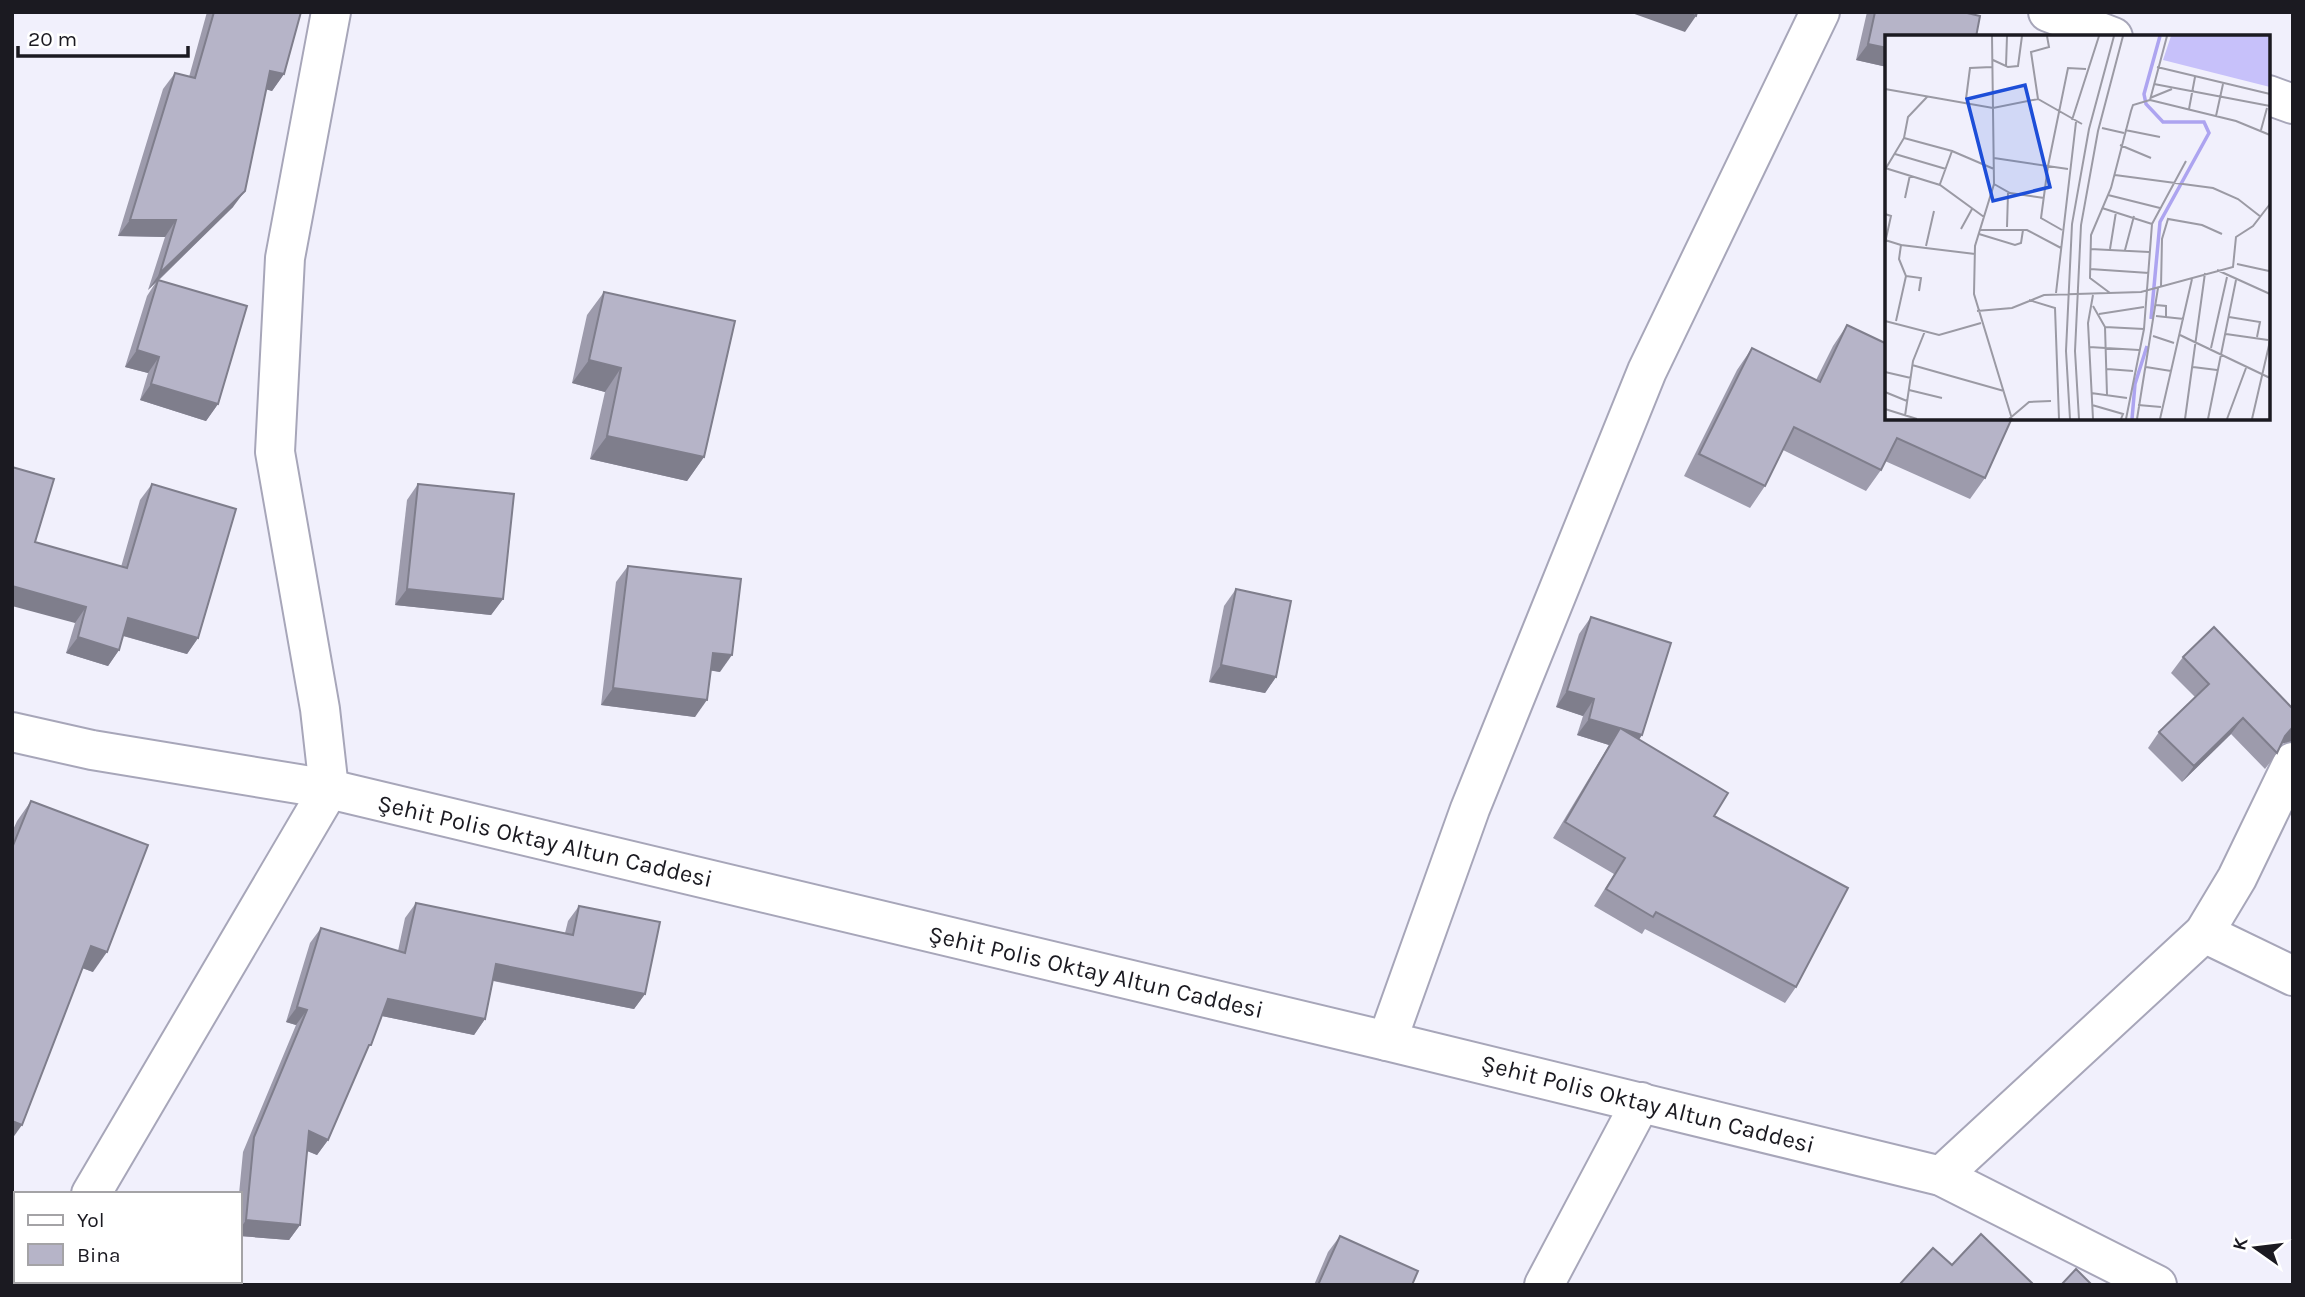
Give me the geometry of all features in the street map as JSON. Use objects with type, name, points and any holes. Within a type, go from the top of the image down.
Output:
[{"type":"street","points":[[92,1192],[329,789],[320,709],[275,452],[285,258],[331,12]]},
{"type":"street","points":[[1387,1041],[1470,809],[1647,371],[1819,12]]},
{"type":"street","points":[[2048,12],[2108,35]]},
{"type":"street","points":[[2270,96],[2293,104]]},
{"type":"street","name":"Şehit Polis Oktay Altun Caddesi","points":[[12,732],[92,750],[329,789],[1941,1176],[2157,1285]]},
{"type":"street","points":[[1941,1176],[2204,933],[2237,878],[2293,762]]},
{"type":"street","points":[[2204,933],[2293,976]]},
{"type":"street","points":[[1544,1285],[1641,1102]]},
{"type":"building","points":[[214,12],[301,12],[284,74],[270,71],[245,191],[160,273],[176,220],[130,220],[175,73],[195,78]]},
{"type":"building","points":[[1875,12],[1963,12],[1980,16],[1976,35],[1885,35],[1885,48],[1868,44]]},
{"type":"building","points":[[158,280],[247,306],[218,404],[151,384],[159,357],[137,350]]},
{"type":"building","points":[[604,292],[735,321],[704,457],[607,436],[621,368],[589,360]]},
{"type":"building","points":[[1847,325],[1885,343],[1885,420],[2011,420],[1985,478],[1897,438],[1881,470],[1794,427],[1765,486],[1699,454],[1752,348],[1820,382]]},
{"type":"building","points":[[12,467],[54,479],[35,542],[127,568],[152,484],[236,509],[198,638],[128,618],[119,650],[78,637],[86,607],[12,586]]},
{"type":"building","points":[[418,484],[514,494],[503,599],[407,589]]},
{"type":"building","points":[[628,566],[741,579],[732,655],[713,653],[707,700],[613,688]]},
{"type":"building","points":[[1236,589],[1291,601],[1276,677],[1221,665]]},
{"type":"building","points":[[1591,617],[1671,643],[1642,735],[1589,719],[1594,699],[1567,691]]},
{"type":"building","points":[[2214,627],[2293,709],[2293,727],[2277,753],[2243,718],[2194,766],[2159,732],[2209,684],[2183,657]]},
{"type":"building","points":[[1620,728],[1728,793],[1714,816],[1848,888],[1796,987],[1656,912],[1653,917],[1606,889],[1625,858],[1565,822]]},
{"type":"building","points":[[31,801],[148,845],[107,952],[91,946],[22,1125],[12,1121],[12,848]]},
{"type":"building","points":[[416,903],[573,935],[579,906],[660,922],[645,994],[496,964],[485,1019],[388,999],[371,1045],[328,1140],[309,1131],[300,1225],[246,1220],[254,1137],[307,1010],[297,1007],[321,928],[405,953]]},
{"type":"building","points":[[1981,1234],[2034,1285],[1899,1285],[1933,1248],[1952,1265]]},
{"type":"building","points":[[1340,1236],[1418,1271],[1412,1285],[1318,1285]]},
{"type":"building","points":[[2076,1269],[2092,1285],[2061,1285]]}]
